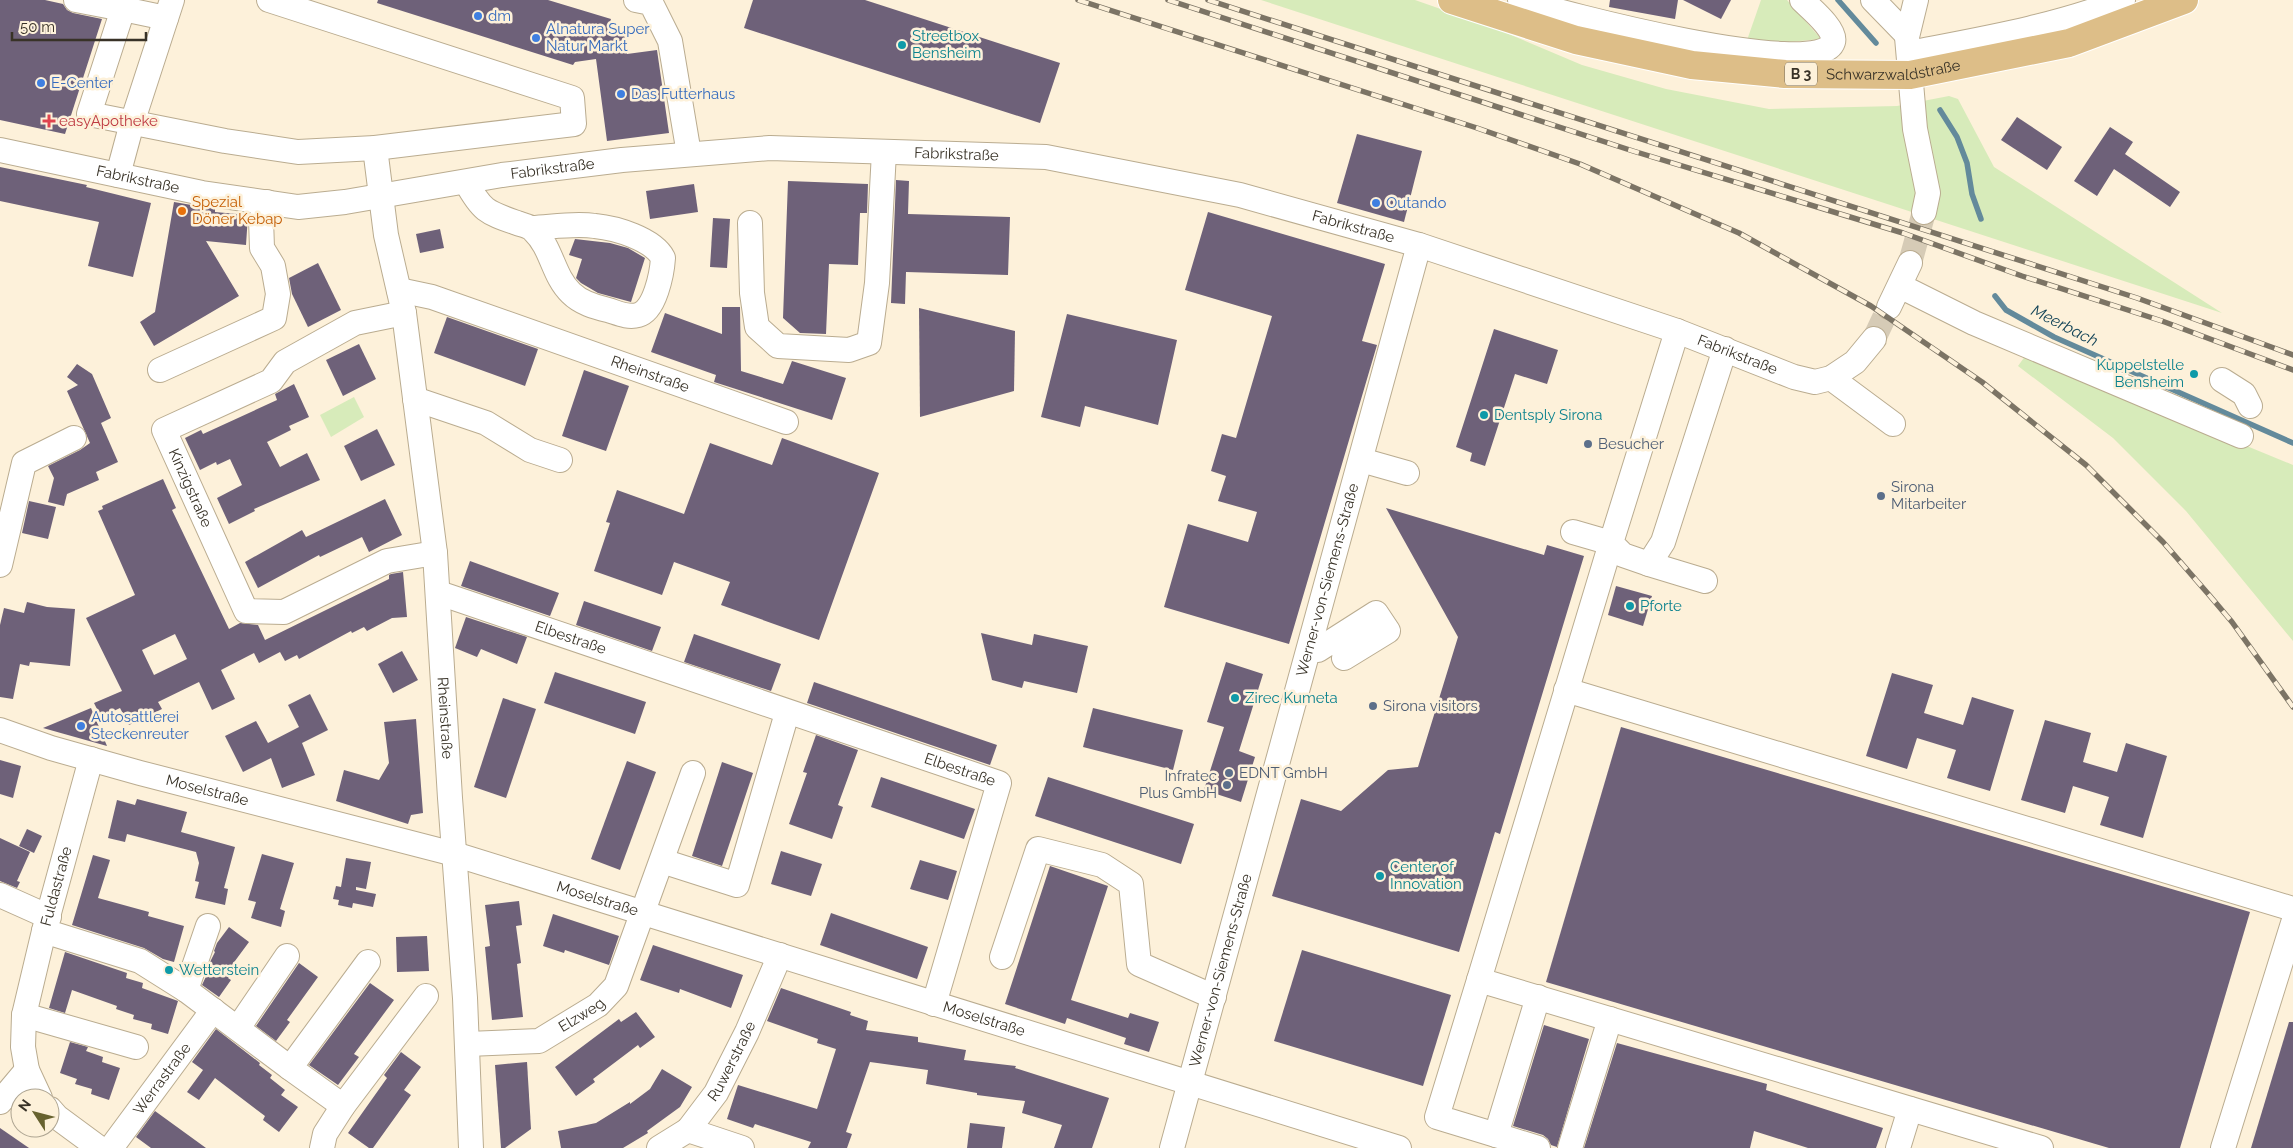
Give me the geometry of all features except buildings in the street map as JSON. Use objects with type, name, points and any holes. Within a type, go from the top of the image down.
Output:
[{"type":"main road","name":"Schwarzwaldstraße","points":[[1452,0],[1576,40],[1692,65],[1785,74],[1909,55],[2069,43],[2184,0]]},
{"type":"street","points":[[76,0],[123,9],[169,9],[132,123],[118,175]]},
{"type":"street","points":[[123,9],[89,114],[225,141],[298,152],[375,148],[574,124],[572,98],[269,0]]},
{"type":"street","points":[[636,0],[651,3],[670,41],[689,154]]},
{"type":"street","name":"Schwarzwaldstraße","points":[[1520,0],[1630,30],[1699,44],[1769,52],[1818,53],[1828,49],[1833,42],[1830,28],[1802,0]]},
{"type":"street","points":[[1873,0],[1909,55]]},
{"type":"street","points":[[1916,0],[1909,55],[1914,129],[1928,193],[1924,212]]},
{"type":"street","name":"Schwarzwaldstraße","points":[[1909,55],[2025,29],[2099,9],[2123,0]]},
{"type":"street","name":"Rheinstraße","points":[[375,148],[386,235],[404,313],[439,593],[454,854],[468,1044],[471,1148]]},
{"type":"street","name":"Fabrikstraße","points":[[0,150],[202,193],[298,207],[622,160],[770,148],[1046,157],[1240,195],[1419,245],[1677,331],[1794,376],[1815,382],[1831,378],[1855,362],[1874,339]]},
{"type":"street","points":[[750,223],[752,293],[757,327],[778,346],[848,350],[869,343],[877,283],[884,152]]},
{"type":"street","points":[[466,182],[478,204],[486,211],[532,228],[595,226],[637,237],[652,244],[663,258],[663,266],[647,310],[639,315],[626,316],[581,301],[564,284],[544,241],[532,228]]},
{"type":"street","points":[[160,370],[274,318],[278,294],[273,266],[262,248],[261,219],[267,202]]},
{"type":"street","name":"Werner-von-Siemens-Straße","points":[[1172,1148],[1419,245]]},
{"type":"street","points":[[1889,307],[1910,263]]},
{"type":"street","points":[[1900,286],[1974,323],[2241,436]]},
{"type":"street","name":"Rheinstraße","points":[[399,290],[432,297],[786,422]]},
{"type":"street","name":"Kinzigstraße","points":[[404,313],[355,323],[285,362],[271,381],[164,430],[246,610],[284,612],[387,561],[435,553]]},
{"type":"street","points":[[1538,1148],[1438,1117],[1566,690],[1677,331]]},
{"type":"street","points":[[1649,564],[1663,542],[1725,349]]},
{"type":"street","points":[[1831,378],[1893,424]]},
{"type":"street","points":[[2222,380],[2244,394],[2250,406]]},
{"type":"street","points":[[416,399],[486,424],[530,450],[560,460]]},
{"type":"street","points":[[0,565],[5,517],[24,463],[74,438]]},
{"type":"street","points":[[1361,460],[1407,474]]},
{"type":"street","points":[[1573,532],[1611,543],[1623,555],[1705,581]]},
{"type":"street","name":"Elbestraße","points":[[439,593],[787,713],[999,783],[934,1004]]},
{"type":"street","points":[[1318,650],[1376,613],[1388,631],[1344,658]]},
{"type":"street","points":[[1566,690],[2293,909]]},
{"type":"street","points":[[662,861],[737,885],[787,713]]},
{"type":"street","name":"Moselstraße","points":[[0,730],[91,760],[454,854],[1399,1148]]},
{"type":"street","name":"Fuldastraße","points":[[35,1088],[27,1070],[23,1047],[24,1015],[91,760]]},
{"type":"street","points":[[643,914],[693,773]]},
{"type":"street","points":[[1002,957],[1038,849],[1102,865],[1131,884],[1139,964],[1214,997]]},
{"type":"street","points":[[0,894],[47,924],[140,962],[186,990],[343,1106]]},
{"type":"street","name":"Elzweg","points":[[468,1044],[539,1041],[598,1005],[616,986],[643,914]]},
{"type":"street","points":[[2223,1148],[2293,923]]},
{"type":"street","points":[[186,990],[208,926]]},
{"type":"street","name":"Ruwerstraße","points":[[658,1148],[688,1130],[716,1093],[747,1032],[780,955]]},
{"type":"street","points":[[238,1028],[287,956]]},
{"type":"street","points":[[290,1068],[368,962]]},
{"type":"street","points":[[1479,980],[1910,1109],[2004,1143],[2041,1148]]},
{"type":"street","points":[[322,1148],[325,1134],[343,1106],[426,996]]},
{"type":"street","points":[[1496,1135],[1538,997]]},
{"type":"street","name":"Werrastraße","points":[[111,1148],[213,1010]]},
{"type":"street","points":[[24,1015],[136,1046]]},
{"type":"street","points":[[1570,1148],[1610,1019]]},
{"type":"street","points":[[0,1102],[27,1070]]},
{"type":"street","points":[[1898,1148],[1910,1109]]},
{"type":"street","points":[[60,1120],[99,1148]]},
{"type":"street","points":[[688,1130],[742,1148]]},
{"type":"green space","points":[[1261,0],[1415,0],[1492,27],[1582,65],[1666,89],[1769,109],[1897,106],[1949,96],[1958,99],[1994,167],[2222,313]]},
{"type":"green space","points":[[1761,0],[1787,0],[1821,39],[1745,46]]},
{"type":"green space","points":[[2026,355],[2293,465],[2293,641],[2186,511],[2113,438],[2018,366]]},
{"type":"green space","points":[[354,397],[364,417],[331,437],[320,415]]},
{"type":"waterway","name":"Meerbach","points":[[1838,0],[1876,43]]},
{"type":"waterway","name":"Meerbach","points":[[1940,110],[1957,137],[1967,163],[1972,194],[1981,219]]},
{"type":"waterway","name":"Meerbach","points":[[1995,296],[2006,310],[2054,337],[2293,443]]},
{"type":"tunnel","points":[[1910,263],[1924,212]]},
{"type":"tunnel","points":[[1874,339],[1889,307]]},
{"type":"railway","points":[[1078,0],[1477,128],[1580,164],[1739,233],[1871,306],[1982,382],[2086,465],[2163,542],[2210,596],[2232,622],[2293,707]]},
{"type":"railway","points":[[1168,0],[1633,151],[1903,233],[2022,276],[2162,321],[2293,370]]},
{"type":"railway","points":[[1208,0],[2137,298],[2293,355]]},
{"type":"place","name":"dm","points":[[478,16]]},
{"type":"place","name":"Alnatura Super Natur Markt","points":[[536,38]]},
{"type":"place","name":"Streetbox Bensheim","points":[[902,45]]},
{"type":"place","name":"E-Center","points":[[41,83]]},
{"type":"place","name":"Das Futterhaus","points":[[621,94]]},
{"type":"place","name":"easyApotheke","points":[[49,121]]},
{"type":"place","name":"Outando","points":[[1376,203]]},
{"type":"place","name":"Spezial Döner Kebap","points":[[182,211]]},
{"type":"place","name":"Kuppelstelle Bensheim","points":[[2194,374]]},
{"type":"place","name":"Dentsply Sirona","points":[[1484,415]]},
{"type":"place","name":"Besucher","points":[[1588,444]]},
{"type":"place","name":"Sirona Mitarbeiter","points":[[1881,496]]},
{"type":"place","name":"Pforte","points":[[1630,606]]},
{"type":"place","name":"Zirec Kumeta","points":[[1235,698]]},
{"type":"place","name":"Sirona visitors","points":[[1373,706]]},
{"type":"place","name":"Autosattlerei Steckenreuter","points":[[81,726]]},
{"type":"place","name":"EDNT GmbH","points":[[1229,773]]},
{"type":"place","name":"Infratec Plus GmbH","points":[[1227,785]]},
{"type":"place","name":"Center of Innovation","points":[[1380,876]]},
{"type":"place","name":"Wetterstein","points":[[169,970]]}]
